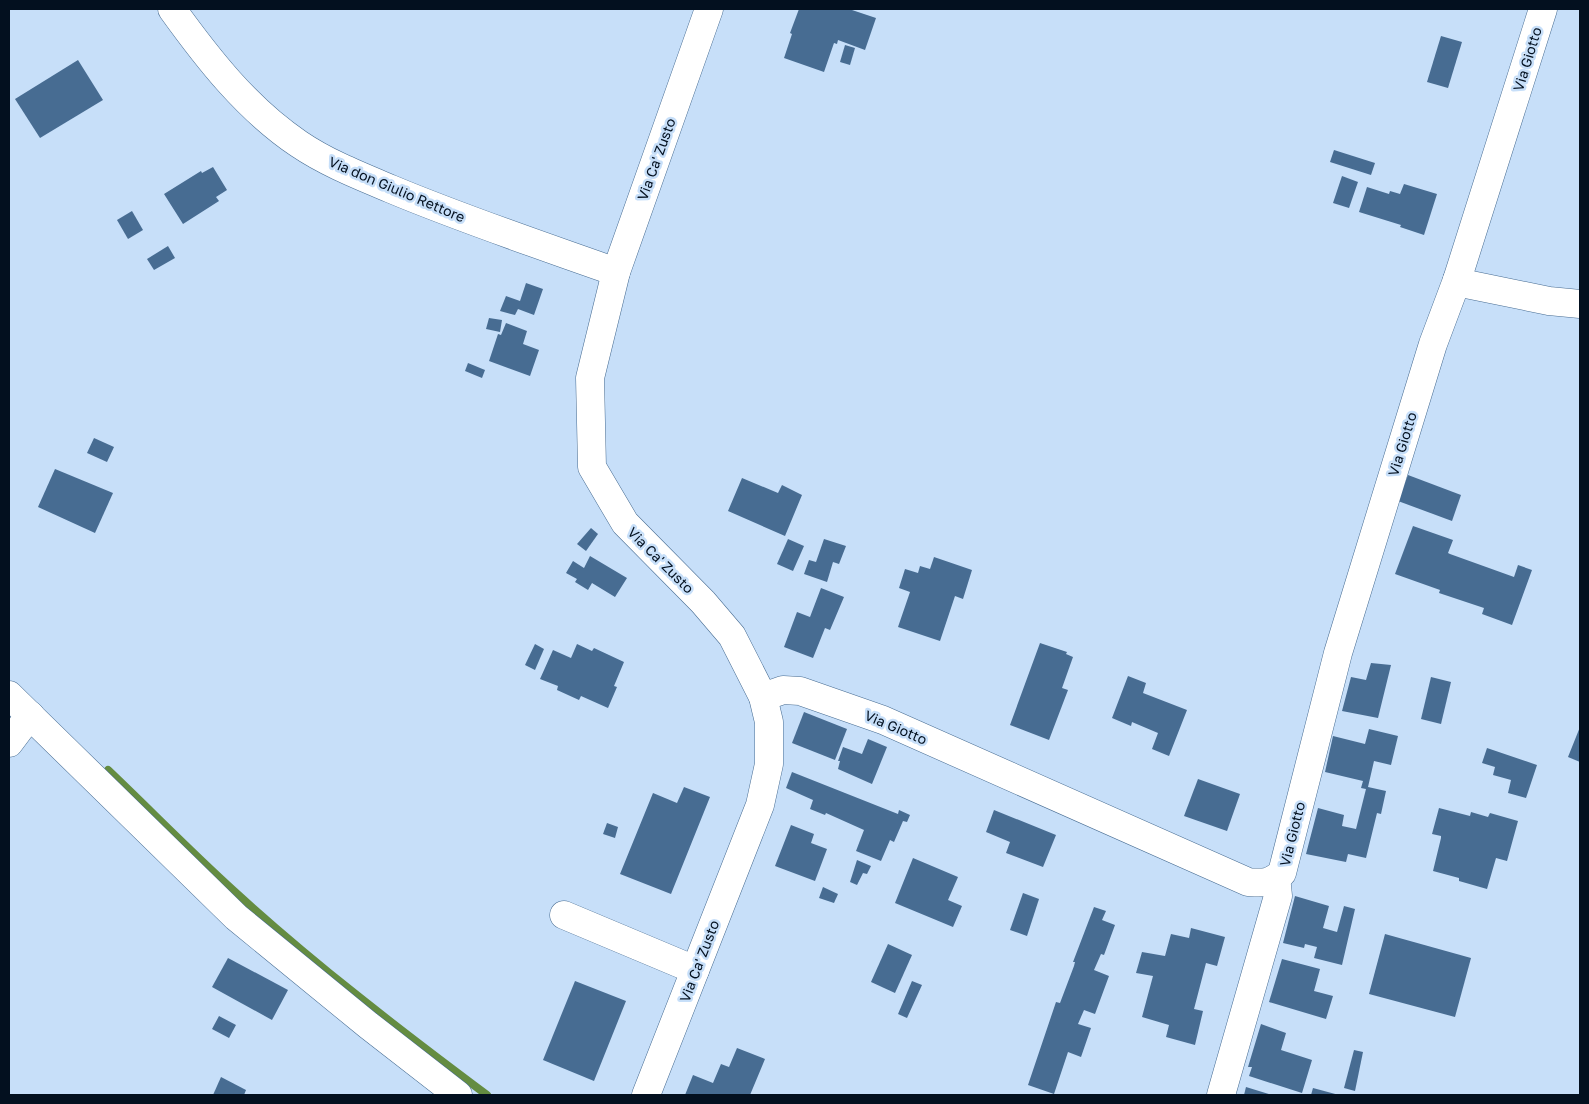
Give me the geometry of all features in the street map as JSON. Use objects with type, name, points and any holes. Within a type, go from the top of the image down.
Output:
[{"type":"street","name":"Via don Giulio Rettore","points":[[172,9],[219,71],[254,108],[299,144],[341,168],[446,212],[616,272]]},
{"type":"street","name":"Via Ca' Zusto","points":[[646,1095],[760,805],[769,764],[769,722],[763,696],[732,636],[703,602],[625,523],[592,468],[590,378],[616,272],[709,9]]},
{"type":"street","name":"Via Giotto","points":[[763,696],[784,690],[800,691],[883,720],[1248,882],[1264,883],[1273,880],[1282,873],[1338,653],[1433,344],[1457,280],[1543,9]]},
{"type":"street","points":[[1457,280],[1466,284],[1549,301],[1580,304]]},
{"type":"street","points":[[9,695],[236,917],[368,1025],[458,1095]]},
{"type":"street","points":[[9,743],[30,715]]},
{"type":"street","name":"Via Giotto","points":[[1221,1095],[1278,896],[1277,886],[1273,880]]},
{"type":"street","points":[[564,915],[696,970]]},
{"type":"building","points":[[799,9],[849,9],[876,18],[865,50],[838,40],[837,44],[834,43],[824,72],[784,58],[792,34],[790,33]]},
{"type":"building","points":[[1441,36],[1462,42],[1448,88],[1427,82]]},
{"type":"building","points":[[845,45],[855,48],[850,65],[840,62]]},
{"type":"building","points":[[78,60],[103,100],[40,138],[15,99]]},
{"type":"building","points":[[1334,150],[1375,163],[1371,175],[1330,162]]},
{"type":"building","points":[[213,167],[227,190],[216,197],[219,201],[183,224],[164,194],[201,171],[202,173]]},
{"type":"building","points":[[1342,176],[1358,182],[1349,208],[1333,203]]},
{"type":"building","points":[[1404,184],[1437,194],[1424,235],[1400,227],[1401,225],[1359,212],[1367,187],[1389,194],[1390,191],[1400,194]]},
{"type":"building","points":[[132,211],[143,230],[128,239],[117,220]]},
{"type":"building","points":[[168,246],[175,258],[154,270],[147,259]]},
{"type":"building","points":[[526,283],[543,289],[534,315],[518,309],[515,315],[500,311],[506,296],[520,301]]},
{"type":"building","points":[[489,318],[502,320],[500,332],[486,329]]},
{"type":"building","points":[[506,323],[527,331],[523,344],[539,350],[530,376],[489,361],[498,334],[501,335]]},
{"type":"building","points":[[468,363],[485,370],[482,378],[465,371]]},
{"type":"building","points":[[94,438],[114,447],[107,462],[87,453]]},
{"type":"building","points":[[55,469],[113,493],[95,533],[38,507]]},
{"type":"building","points":[[1408,475],[1461,495],[1452,521],[1398,501]]},
{"type":"building","points":[[742,478],[778,493],[782,485],[802,495],[785,536],[728,511]]},
{"type":"building","points":[[1413,526],[1453,540],[1448,553],[1450,554],[1514,577],[1518,565],[1532,570],[1512,625],[1482,614],[1484,608],[1439,593],[1440,590],[1395,574]]},
{"type":"building","points":[[591,528],[598,534],[586,551],[577,544]]},
{"type":"building","points":[[788,539],[804,546],[793,571],[777,564]]},
{"type":"building","points":[[824,539],[846,546],[839,564],[833,562],[827,582],[804,574],[809,560],[816,562]]},
{"type":"building","points":[[590,556],[627,578],[615,597],[592,583],[588,590],[575,582],[577,579],[566,573],[573,561],[584,568]]},
{"type":"building","points":[[934,557],[972,570],[963,599],[955,596],[940,641],[898,627],[910,592],[899,588],[905,569],[918,573],[920,566],[930,569]]},
{"type":"building","points":[[821,588],[844,597],[830,630],[825,628],[813,658],[784,647],[797,612],[810,617]]},
{"type":"building","points":[[1040,643],[1067,652],[1066,654],[1073,657],[1062,688],[1068,690],[1049,740],[1010,725]]},
{"type":"building","points":[[535,644],[544,649],[535,670],[525,665]]},
{"type":"building","points":[[577,644],[592,651],[594,648],[624,662],[614,686],[617,687],[608,708],[581,696],[579,700],[557,690],[558,686],[540,679],[553,650],[571,658]]},
{"type":"building","points":[[1371,663],[1391,665],[1378,718],[1342,711],[1351,677],[1366,680]]},
{"type":"building","points":[[1128,676],[1146,683],[1143,693],[1187,710],[1169,756],[1152,749],[1158,733],[1132,722],[1131,726],[1112,718]]},
{"type":"building","points":[[1431,677],[1451,682],[1441,724],[1421,719]]},
{"type":"building","points":[[804,712],[847,729],[835,760],[792,743]]},
{"type":"building","points":[[1580,727],[1580,762],[1568,757]]},
{"type":"building","points":[[1369,729],[1398,736],[1391,765],[1374,761],[1368,787],[1386,791],[1381,814],[1377,813],[1366,858],[1348,854],[1346,862],[1306,854],[1318,808],[1344,815],[1342,826],[1356,829],[1366,789],[1361,788],[1363,781],[1325,772],[1333,736],[1365,744]]},
{"type":"building","points":[[868,739],[887,747],[872,784],[838,769],[840,761],[838,761],[843,747],[862,754]]},
{"type":"building","points":[[1487,748],[1537,765],[1526,798],[1508,793],[1511,780],[1493,775],[1495,767],[1482,763]]},
{"type":"building","points":[[792,772],[898,814],[899,810],[910,815],[907,822],[903,821],[894,842],[890,840],[881,861],[856,851],[864,830],[826,813],[825,815],[810,809],[813,800],[786,788]]},
{"type":"building","points":[[1198,779],[1240,794],[1227,831],[1184,816]]},
{"type":"building","points":[[684,787],[710,797],[671,894],[620,874],[653,793],[677,803]]},
{"type":"building","points":[[1439,808],[1470,816],[1471,812],[1488,817],[1490,813],[1518,821],[1507,861],[1496,858],[1487,889],[1459,881],[1459,878],[1433,871],[1441,838],[1441,836],[1432,834]]},
{"type":"building","points":[[994,810],[1056,835],[1043,867],[1006,853],[1010,842],[986,832]]},
{"type":"building","points":[[607,823],[618,827],[615,838],[603,834]]},
{"type":"building","points":[[791,825],[814,834],[811,843],[827,849],[815,881],[775,866]]},
{"type":"building","points":[[913,858],[958,877],[948,900],[962,906],[953,927],[895,903]]},
{"type":"building","points":[[857,860],[871,866],[867,874],[863,873],[857,885],[850,882]]},
{"type":"building","points":[[823,887],[838,894],[834,903],[819,898]]},
{"type":"building","points":[[1023,893],[1039,899],[1027,936],[1010,930]]},
{"type":"building","points":[[1295,896],[1329,906],[1323,928],[1337,932],[1344,906],[1355,909],[1342,965],[1314,958],[1317,947],[1305,944],[1304,948],[1283,943]]},
{"type":"building","points":[[1094,907],[1106,911],[1102,920],[1115,925],[1104,955],[1101,954],[1094,970],[1109,976],[1095,1014],[1084,1010],[1078,1024],[1091,1028],[1081,1057],[1068,1052],[1054,1094],[1028,1085],[1056,1002],[1060,1003]]},
{"type":"building","points":[[1191,928],[1225,937],[1217,966],[1206,963],[1194,1009],[1203,1011],[1195,1045],[1166,1037],[1169,1025],[1142,1017],[1153,976],[1136,973],[1142,952],[1165,956],[1171,934],[1189,938]]},
{"type":"building","points":[[1385,934],[1471,958],[1455,1017],[1369,994]]},
{"type":"building","points":[[888,944],[912,955],[895,993],[871,982]]},
{"type":"building","points":[[228,958],[288,990],[272,1020],[212,987]]},
{"type":"building","points":[[1282,959],[1320,969],[1314,991],[1333,996],[1326,1019],[1269,1002]]},
{"type":"building","points":[[575,981],[626,1001],[594,1081],[543,1060]]},
{"type":"building","points":[[912,981],[922,985],[907,1018],[898,1014]]},
{"type":"building","points":[[219,1016],[236,1025],[229,1038],[212,1029]]},
{"type":"building","points":[[1261,1024],[1286,1033],[1281,1050],[1312,1060],[1302,1093],[1249,1076],[1252,1067],[1248,1067]]},
{"type":"building","points":[[737,1048],[765,1059],[750,1095],[685,1095],[693,1075],[713,1083],[721,1064],[729,1067]]},
{"type":"building","points":[[1354,1050],[1363,1052],[1355,1091],[1344,1088]]},
{"type":"building","points":[[221,1077],[246,1090],[244,1095],[213,1095]]},
{"type":"building","points":[[1246,1087],[1272,1095],[1244,1095]]},
{"type":"building","points":[[1313,1088],[1339,1095],[1311,1095]]},
{"type":"waterway","points":[[108,770],[218,876],[295,945],[487,1095]]}]
